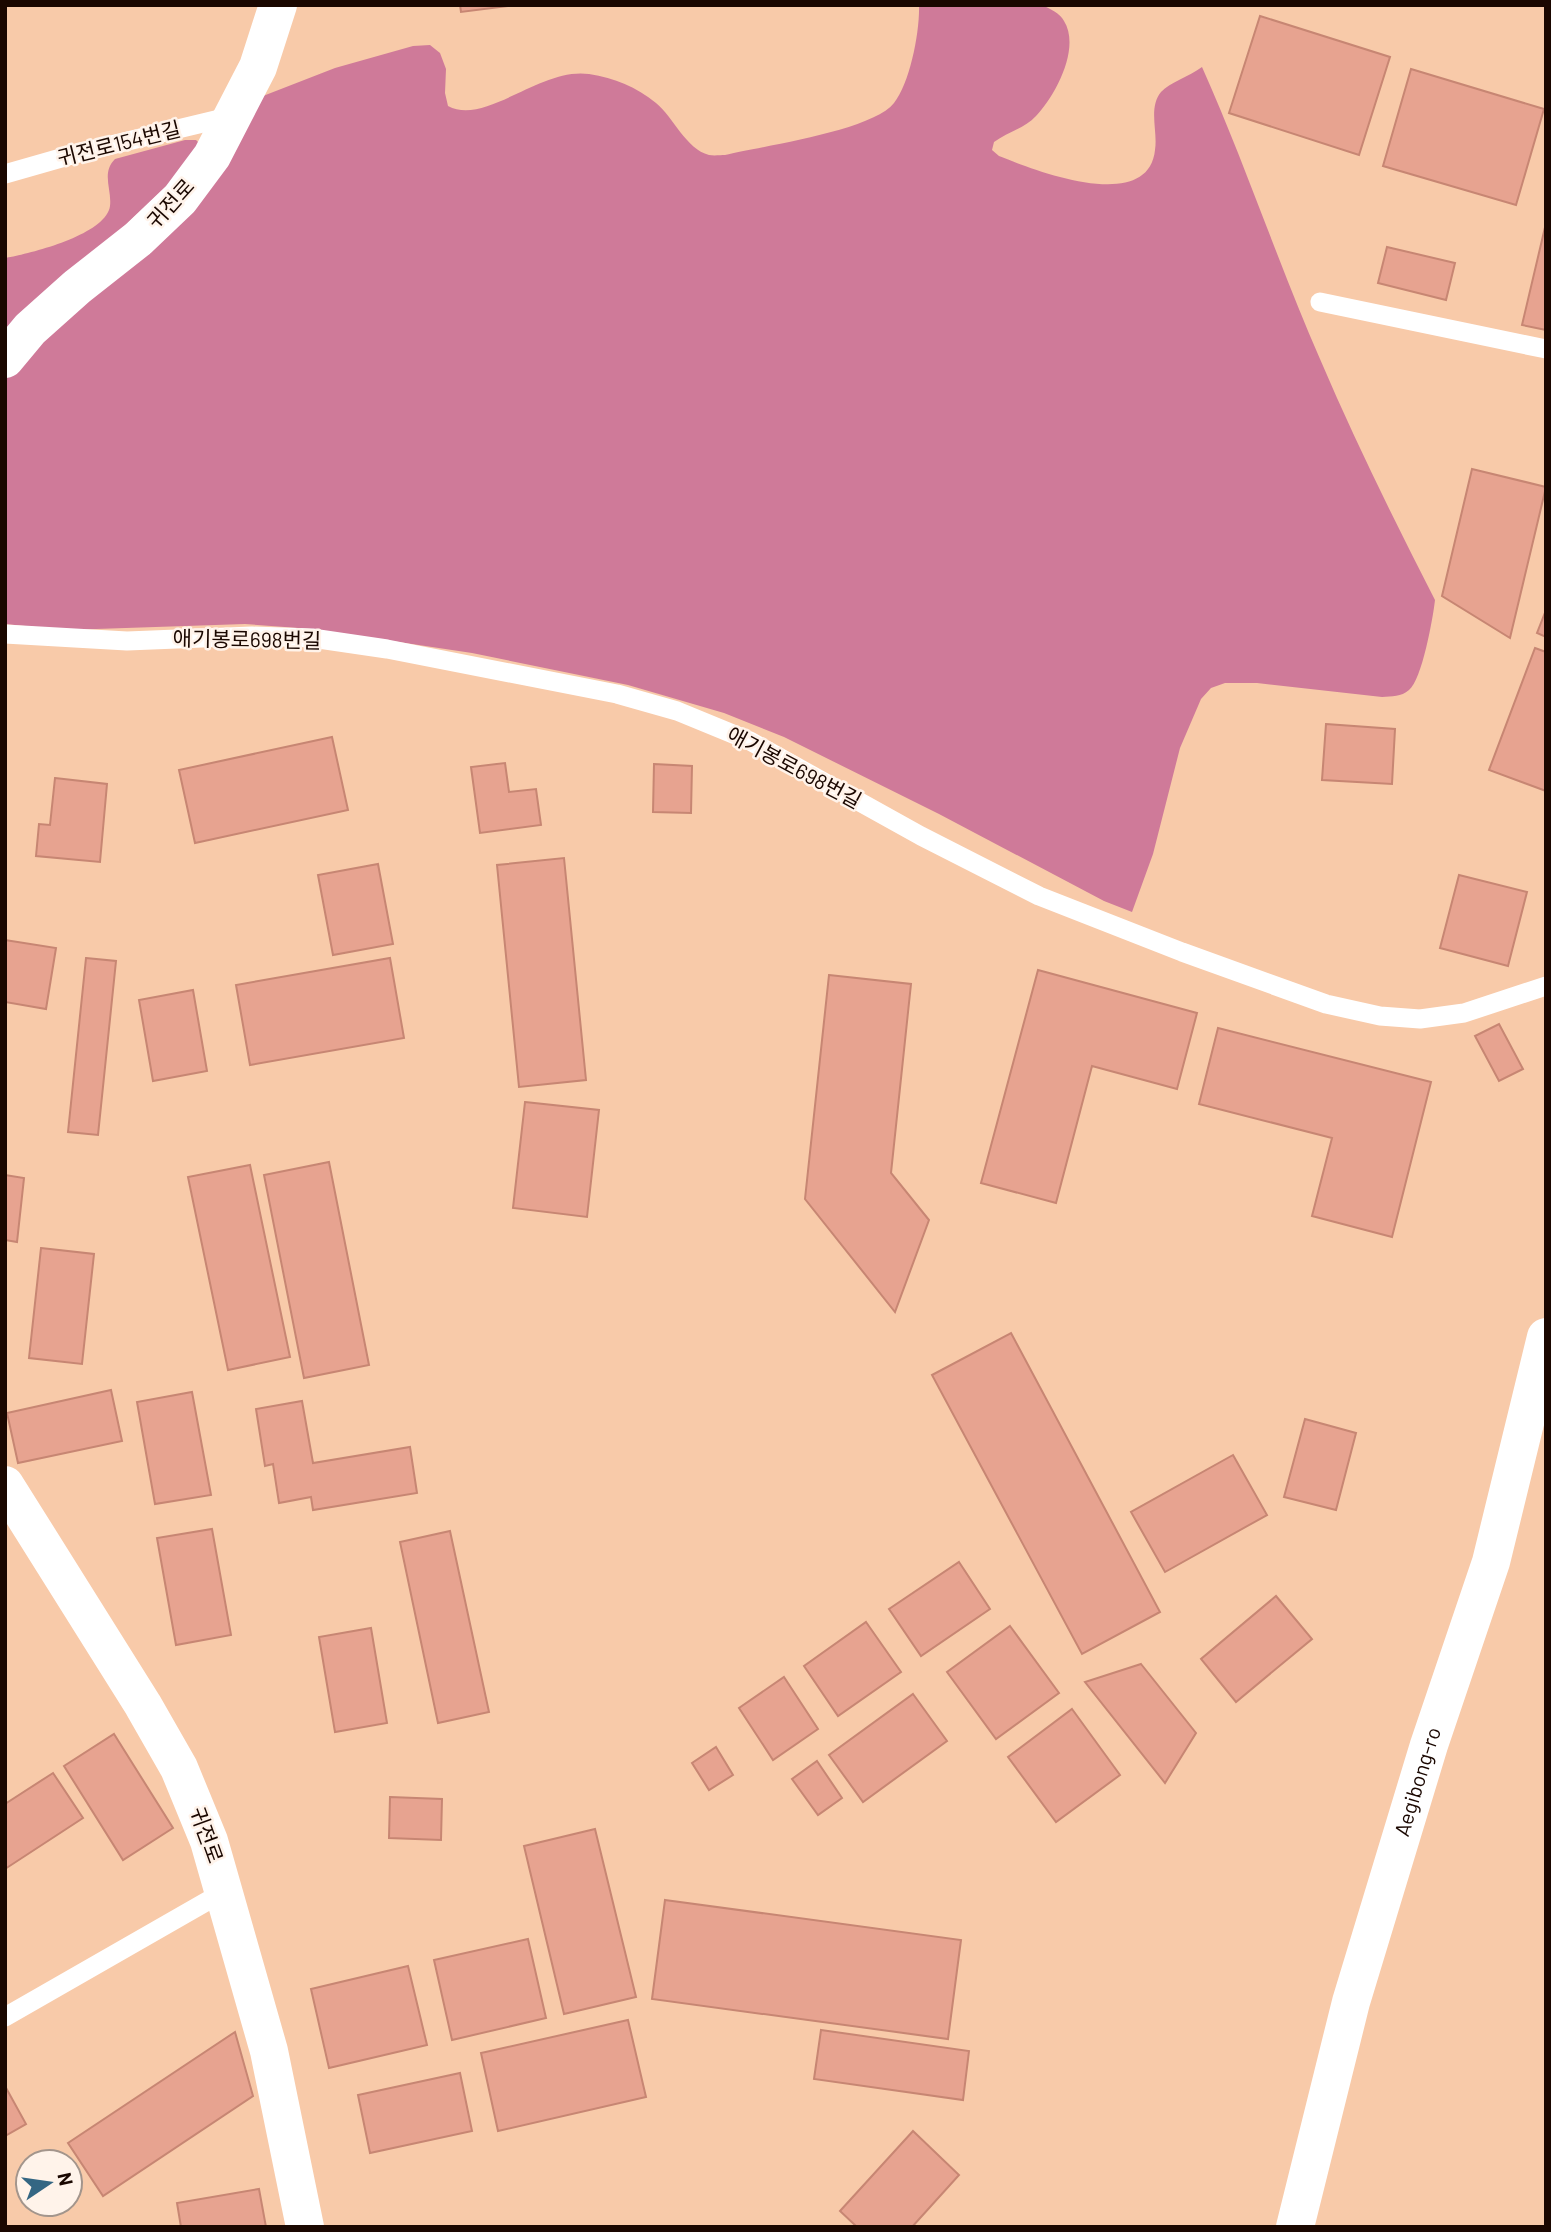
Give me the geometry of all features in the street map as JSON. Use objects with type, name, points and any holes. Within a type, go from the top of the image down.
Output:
[{"type":"street","name":"귀전로","points":[[5,359],[30,329],[77,287],[138,239],[180,199],[212,156],[258,67],[278,5]]},
{"type":"street","name":"Aegibong-ro","points":[[1295,2227],[1351,2002],[1429,1745],[1491,1562],[1546,1337]]},
{"type":"street","name":"귀전로","points":[[5,1485],[179,1768],[209,1841],[269,2051],[305,2227]]},
{"type":"lane","name":"귀전로154번길","points":[[5,174],[82,152],[233,116]]},
{"type":"lane","points":[[1320,302],[1546,349]]},
{"type":"lane","name":"애기봉로698번길","points":[[5,634],[127,641],[238,636],[312,638],[387,649],[617,694],[677,711],[750,741],[921,836],[1039,896],[1326,1004],[1380,1016],[1420,1019],[1464,1013],[1546,986]]},
{"type":"lane","points":[[5,2017],[225,1891]]},
{"type":"shaded area","points":[[919,5],[1042,5],[1062,18],[1068,32],[1069,44],[1068,58],[1058,84],[1036,116],[994,142],[992,150],[999,156],[1037,170],[1088,183],[1112,184],[1133,180],[1148,169],[1156,143],[1154,112],[1157,98],[1165,89],[1202,67],[1333,390],[1435,600],[1418,674],[1414,684],[1403,694],[1382,697],[1257,683],[1225,683],[1211,688],[1201,699],[1180,748],[1153,854],[1132,912],[1104,901],[939,814],[784,737],[724,713],[628,685],[472,653],[312,629],[245,624],[66,630],[5,624],[5,379],[38,336],[263,96],[335,68],[413,46],[430,45],[440,53],[446,69],[445,93],[448,106],[463,110],[479,108],[552,79],[570,74],[589,74],[608,78],[641,92],[663,109],[687,140],[701,152],[725,155],[841,129],[882,113],[894,103],[905,83],[916,42]]},
{"type":"shaded area","points":[[185,140],[196,140],[201,145],[199,155],[5,340],[5,258],[65,241],[95,226],[110,206],[108,176],[115,159]]},
{"type":"building","points":[[460,5],[516,5],[461,12]]},
{"type":"building","points":[[1260,16],[1390,57],[1359,155],[1229,113]]},
{"type":"building","points":[[1411,69],[1544,109],[1516,205],[1383,166]]},
{"type":"building","points":[[1546,223],[1546,330],[1522,325]]},
{"type":"building","points":[[1387,247],[1455,263],[1446,300],[1378,283]]},
{"type":"building","points":[[1472,469],[1546,487],[1510,638],[1442,596]]},
{"type":"building","points":[[1546,610],[1546,637],[1537,633]]},
{"type":"building","points":[[1535,648],[1546,652],[1546,791],[1489,770]]},
{"type":"building","points":[[1326,724],[1395,729],[1392,784],[1322,780]]},
{"type":"building","points":[[332,737],[348,810],[195,843],[179,770]]},
{"type":"building","points":[[505,763],[509,792],[536,789],[541,825],[480,833],[471,767]]},
{"type":"building","points":[[654,764],[692,766],[691,813],[653,812]]},
{"type":"building","points":[[55,778],[107,784],[100,862],[36,856],[39,824],[50,825]]},
{"type":"building","points":[[564,858],[586,1080],[519,1087],[497,865]]},
{"type":"building","points":[[378,864],[393,944],[333,955],[318,875]]},
{"type":"building","points":[[1459,875],[1527,892],[1508,966],[1440,948]]},
{"type":"building","points":[[5,940],[56,948],[46,1009],[5,1002]]},
{"type":"building","points":[[86,958],[116,961],[98,1135],[68,1132]]},
{"type":"building","points":[[390,958],[404,1038],[250,1065],[236,985]]},
{"type":"building","points":[[1038,970],[1197,1013],[1177,1089],[1092,1066],[1056,1203],[981,1183]]},
{"type":"building","points":[[829,975],[911,984],[891,1173],[929,1220],[895,1312],[805,1199]]},
{"type":"building","points":[[193,990],[207,1071],[153,1081],[139,1000]]},
{"type":"building","points":[[1499,1024],[1523,1069],[1499,1081],[1475,1036]]},
{"type":"building","points":[[1218,1028],[1431,1082],[1392,1237],[1312,1216],[1332,1138],[1199,1104]]},
{"type":"building","points":[[525,1102],[599,1110],[587,1217],[513,1208]]},
{"type":"building","points":[[329,1162],[369,1365],[304,1378],[264,1175]]},
{"type":"building","points":[[250,1165],[290,1357],[228,1370],[188,1177]]},
{"type":"building","points":[[5,1175],[24,1178],[17,1242],[5,1240]]},
{"type":"building","points":[[41,1248],[94,1254],[82,1364],[29,1358]]},
{"type":"building","points":[[1011,1333],[1160,1612],[1082,1654],[932,1375]]},
{"type":"building","points":[[111,1390],[122,1441],[18,1463],[7,1413]]},
{"type":"building","points":[[192,1392],[211,1495],[155,1504],[137,1402]]},
{"type":"building","points":[[302,1401],[313,1463],[410,1447],[417,1493],[313,1510],[311,1497],[279,1503],[273,1464],[265,1466],[256,1409]]},
{"type":"building","points":[[1305,1419],[1356,1433],[1336,1510],[1284,1497]]},
{"type":"building","points":[[1233,1455],[1267,1515],[1165,1572],[1131,1512]]},
{"type":"building","points":[[212,1529],[231,1635],[176,1645],[157,1538]]},
{"type":"building","points":[[450,1531],[489,1712],[438,1723],[400,1542]]},
{"type":"building","points":[[959,1562],[990,1609],[921,1656],[889,1609]]},
{"type":"building","points":[[1276,1596],[1312,1639],[1236,1702],[1201,1659]]},
{"type":"building","points":[[866,1622],[901,1672],[838,1716],[804,1666]]},
{"type":"building","points":[[1010,1626],[1059,1693],[996,1739],[947,1672]]},
{"type":"building","points":[[371,1628],[387,1723],[335,1732],[319,1637]]},
{"type":"building","points":[[1141,1664],[1196,1733],[1165,1783],[1085,1682]]},
{"type":"building","points":[[784,1677],[818,1729],[773,1760],[739,1708]]},
{"type":"building","points":[[913,1694],[947,1741],[863,1802],[829,1755]]},
{"type":"building","points":[[1072,1709],[1120,1775],[1056,1822],[1008,1757]]},
{"type":"building","points":[[114,1734],[173,1828],[123,1860],[64,1766]]},
{"type":"building","points":[[716,1747],[733,1775],[709,1790],[692,1763]]},
{"type":"building","points":[[817,1761],[842,1798],[818,1815],[792,1779]]},
{"type":"building","points":[[53,1773],[83,1818],[5,1869],[5,1804]]},
{"type":"building","points":[[390,1797],[442,1799],[441,1840],[389,1838]]},
{"type":"building","points":[[595,1829],[636,1997],[564,2014],[524,1846]]},
{"type":"building","points":[[665,1900],[961,1940],[948,2039],[652,1999]]},
{"type":"building","points":[[528,1939],[546,2018],[452,2040],[434,1960]]},
{"type":"building","points":[[408,1966],[427,2045],[329,2068],[311,1989]]},
{"type":"building","points":[[628,2020],[646,2097],[498,2131],[481,2053]]},
{"type":"building","points":[[821,2030],[969,2051],[963,2100],[814,2079]]},
{"type":"building","points":[[235,2032],[253,2096],[103,2196],[84,2167],[84,2148],[71,2148],[68,2143]]},
{"type":"building","points":[[460,2073],[472,2131],[370,2153],[358,2095]]},
{"type":"building","points":[[5,2086],[26,2124],[5,2136]]},
{"type":"building","points":[[913,2131],[959,2175],[912,2227],[857,2227],[840,2211]]},
{"type":"building","points":[[259,2189],[266,2227],[181,2227],[177,2203]]}]
